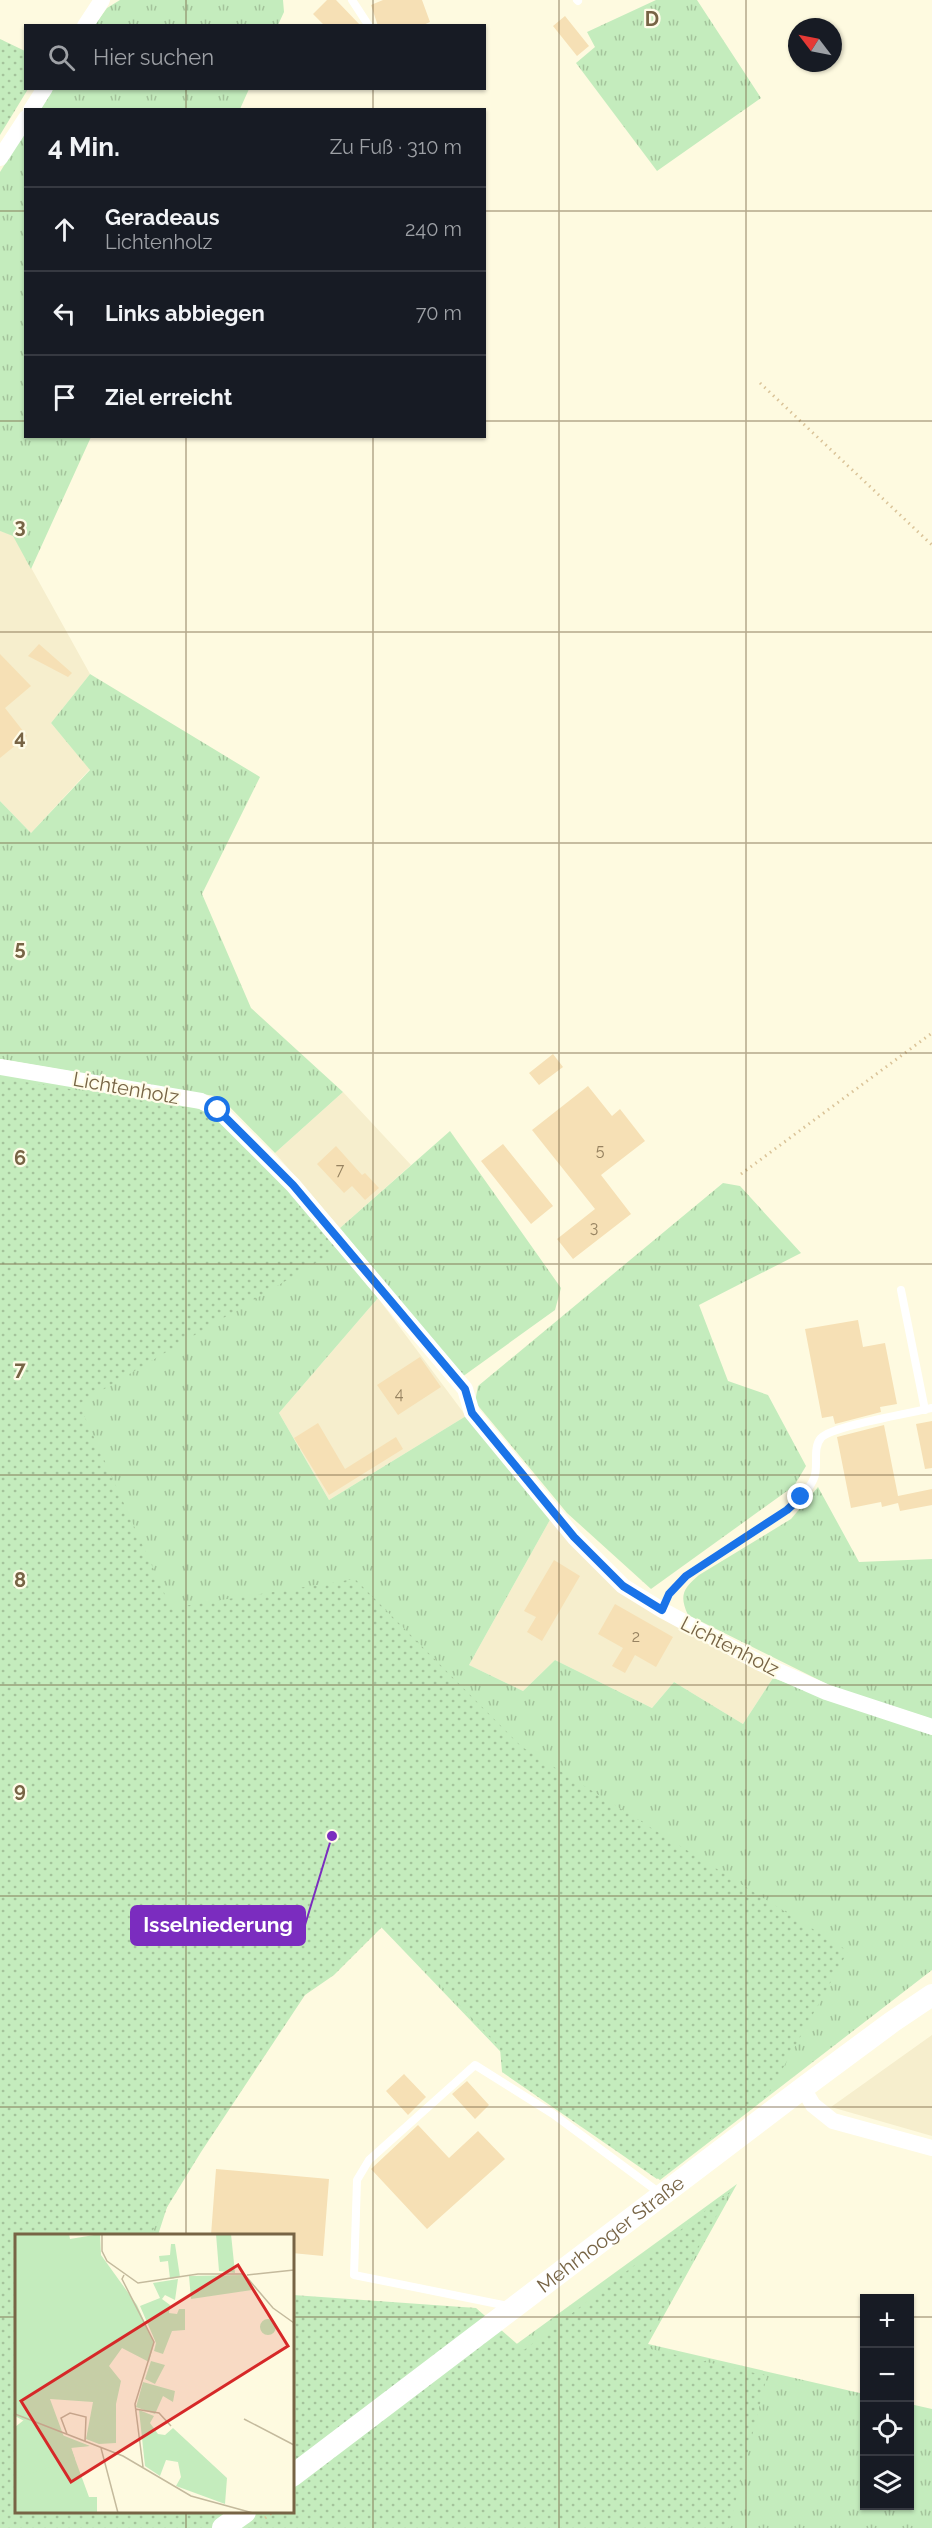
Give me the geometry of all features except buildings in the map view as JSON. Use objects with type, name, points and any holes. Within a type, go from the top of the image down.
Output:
[{"type":"main road","name":"Mehrhooger Straße","points":[[294,2474],[803,2088],[932,1995]]},
{"type":"main road","points":[[223,2528],[242,2513]]},
{"type":"street","points":[[86,24],[102,0]]},
{"type":"street","points":[[32,108],[44,90]]},
{"type":"street","points":[[0,158],[24,121]]},
{"type":"street","name":"Lichtenholz","points":[[0,1067],[201,1101],[218,1110],[293,1185],[465,1389],[472,1413],[574,1537],[623,1586],[662,1610],[760,1663],[826,1692],[932,1727]]},
{"type":"street","points":[[803,2088],[813,2106],[833,2121],[932,2148]]},
{"type":"lane","points":[[352,0],[368,24]]},
{"type":"lane","points":[[662,1610],[669,1594],[686,1576],[787,1510],[801,1497],[814,1478],[817,1445],[821,1437],[838,1429],[928,1409],[901,1290]]},
{"type":"lane","points":[[515,2308],[354,2275],[357,2180],[369,2160],[475,2065],[553,2114],[663,2195]]},
{"type":"path","points":[[760,383],[932,545]]},
{"type":"path","points":[[741,1174],[932,1033]]},
{"type":"shaded area","points":[[0,531],[13,535],[90,674],[51,723],[90,769],[31,833],[0,801]]},
{"type":"shaded area","points":[[343,1092],[411,1165],[340,1228],[275,1153]]},
{"type":"shaded area","points":[[378,1298],[466,1416],[329,1500],[279,1413]]},
{"type":"shaded area","points":[[551,1518],[613,1586],[773,1678],[743,1724],[674,1682],[652,1708],[555,1660],[523,1691],[469,1665]]},
{"type":"shaded area","points":[[932,2035],[932,2136],[831,2107]]},
{"type":"green space","points":[[120,0],[283,0],[284,12],[278,24],[95,24],[107,8]]},
{"type":"green space","points":[[656,0],[697,0],[761,98],[657,171],[576,63],[595,47],[587,32]]},
{"type":"green space","points":[[0,39],[24,51],[24,90],[27,90],[0,135]]},
{"type":"green space","points":[[52,90],[249,90],[240,108],[41,108]]},
{"type":"green space","points":[[24,134],[24,438],[91,438],[31,569],[13,536],[0,531],[0,172]]},
{"type":"green space","points":[[90,674],[260,777],[202,894],[251,1008],[343,1092],[275,1153],[220,1097],[0,1059],[0,801],[31,833],[90,770],[51,723]]},
{"type":"green space","points":[[0,1073],[186,1104],[216,1115],[307,1210],[378,1298],[279,1413],[329,1500],[466,1416],[551,1518],[469,1665],[523,1691],[555,1660],[652,1708],[674,1682],[743,1724],[773,1678],[932,1735],[932,1970],[660,2180],[520,2072],[359,1904],[200,2105],[158,2234],[15,2234],[15,2513],[0,2528]]},
{"type":"green space","points":[[0,1078],[208,1111],[339,1249],[79,1404],[171,1608],[355,1579],[522,1747],[848,1951],[768,2095],[657,2179],[502,2072],[500,2048],[384,1925],[334,1975],[305,1995],[201,2152],[151,2234],[15,2234],[15,2513],[294,2513],[294,2295],[476,2308],[524,2350],[730,2192],[642,2347],[767,2376],[729,2528],[0,2528]]},
{"type":"green space","points":[[450,1131],[561,1288],[555,1310],[462,1377],[340,1228]]},
{"type":"green space","points":[[723,1183],[740,1186],[801,1253],[699,1305],[728,1381],[768,1395],[806,1466],[794,1486],[651,1589],[567,1513],[475,1402],[478,1386]]},
{"type":"green space","points":[[818,1487],[859,1562],[932,1559],[932,1719],[833,1687],[688,1615],[684,1593],[699,1575],[791,1519]]},
{"type":"green space","points":[[737,2184],[648,2344],[860,2393],[860,2510],[914,2510],[914,2405],[932,2409],[932,2528],[270,2528],[290,2513],[294,2513],[294,2510],[412,2420]]},
{"type":"place","name":"Isselniederung","points":[[332,1836]]},
{"type":"route","points":[[218,1110],[293,1185],[465,1389],[472,1413],[574,1537],[623,1586],[662,1610],[669,1594],[686,1576],[787,1510],[801,1497]]}]
